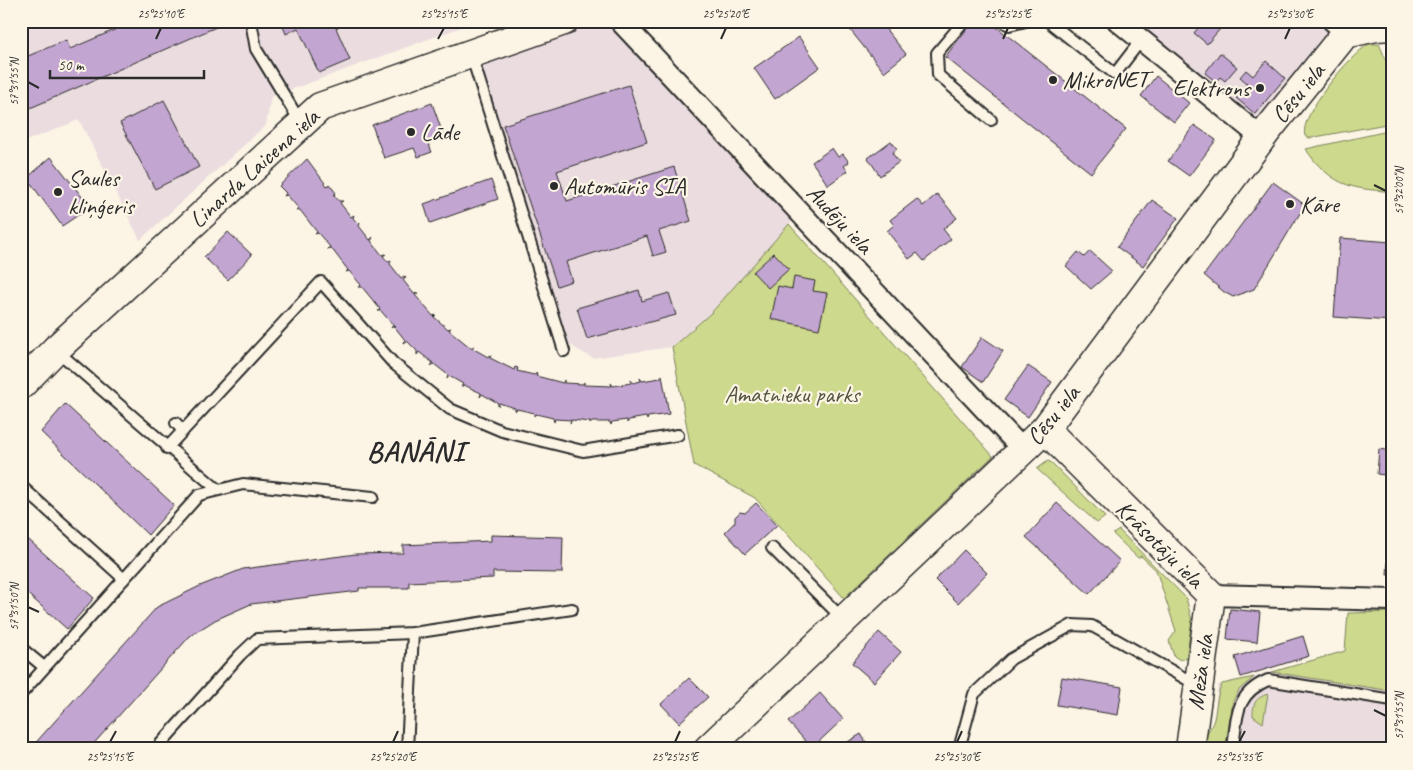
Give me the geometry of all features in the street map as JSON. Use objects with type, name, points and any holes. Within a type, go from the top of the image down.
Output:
[{"type":"street","name":"Linarda Laicena iela","points":[[21,385],[56,349],[320,107],[564,21]]},
{"type":"street","name":"Audēju iela","points":[[620,21],[1024,451]]},
{"type":"street","points":[[1118,21],[1262,138]]},
{"type":"street","name":"Cēsu iela","points":[[708,749],[1045,429],[1344,26],[1392,26]]},
{"type":"street","name":"Krāsotāju iela","points":[[1045,429],[1211,595],[1392,600]]},
{"type":"street","name":"Meža iela","points":[[1190,749],[1211,595]]},
{"type":"lane","points":[[251,21],[256,49],[302,124]]},
{"type":"lane","points":[[964,21],[936,52],[938,75],[991,120]]},
{"type":"lane","points":[[1002,21],[1009,25],[1026,21]]},
{"type":"lane","points":[[1048,21],[1115,74],[1141,40]]},
{"type":"lane","points":[[471,54],[564,351]]},
{"type":"lane","points":[[167,448],[180,427],[321,282],[393,363],[450,408],[494,428],[583,451],[678,435]]},
{"type":"lane","points":[[56,349],[167,448],[218,490]]},
{"type":"lane","points":[[21,694],[199,495],[243,484],[373,497]]},
{"type":"lane","points":[[21,486],[124,579]]},
{"type":"lane","points":[[772,548],[844,620]]},
{"type":"lane","points":[[156,749],[257,639],[413,633],[572,608]]},
{"type":"lane","points":[[959,749],[974,694],[1011,659],[1072,625],[1092,626],[1198,686]]},
{"type":"lane","points":[[408,749],[413,633]]},
{"type":"lane","points":[[21,648],[44,668]]},
{"type":"lane","points":[[1233,749],[1243,697],[1254,686],[1268,680],[1392,700]]},
{"type":"shaded area","points":[[21,21],[478,21],[271,97],[266,125],[140,240],[79,120],[21,143]]},
{"type":"shaded area","points":[[564,21],[620,21],[799,213],[712,312],[672,347],[592,358],[561,340],[471,54]]},
{"type":"shaded area","points":[[1119,21],[1340,21],[1255,138]]},
{"type":"shaded area","points":[[1348,613],[1392,613],[1392,749],[1210,749],[1218,685],[1254,677],[1345,651]]},
{"type":"green space","points":[[1369,44],[1379,44],[1388,66],[1392,83],[1392,106],[1386,124],[1310,138],[1305,136],[1305,127],[1317,101],[1339,72]]},
{"type":"green space","points":[[1388,131],[1392,137],[1392,192],[1358,188],[1342,183],[1324,170],[1306,149]]},
{"type":"green space","name":"Amatnieku parks","points":[[789,224],[993,456],[844,598],[755,498],[694,465],[672,347],[712,312]]},
{"type":"green space","points":[[1048,461],[1105,517],[1097,523],[1037,469]]},
{"type":"green space","points":[[1119,530],[1186,598],[1192,621],[1186,658],[1180,660],[1174,656],[1169,641],[1176,631],[1156,570],[1141,556],[1138,558],[1113,534]]},
{"type":"green space","points":[[1392,612],[1392,691],[1272,672],[1345,651],[1348,613]]},
{"type":"green space","points":[[1254,677],[1239,690],[1233,701],[1225,749],[1206,749],[1207,735],[1214,719],[1222,684]]},
{"type":"green space","points":[[1268,694],[1263,723],[1253,716],[1254,708],[1260,697]]},
{"type":"building","points":[[135,21],[230,21],[21,112],[21,59],[66,40],[70,49]]},
{"type":"building","points":[[281,21],[351,21],[336,28],[350,60],[319,73],[298,28],[286,34]]},
{"type":"building","points":[[843,21],[879,21],[906,54],[884,72]]},
{"type":"building","points":[[973,21],[989,21],[1126,129],[1091,173],[945,57]]},
{"type":"building","points":[[1204,21],[1227,21],[1207,44],[1194,33]]},
{"type":"building","points":[[799,37],[820,67],[775,99],[754,68]]},
{"type":"building","points":[[1220,53],[1237,67],[1225,81],[1220,77],[1216,82],[1205,73]]},
{"type":"building","name":"Elektrons","points":[[1266,61],[1285,78],[1255,114],[1236,98],[1240,93],[1236,90],[1239,86],[1243,90],[1247,83],[1240,77],[1246,70],[1253,76]]},
{"type":"building","points":[[1156,76],[1189,103],[1174,122],[1141,96]]},
{"type":"building","points":[[629,85],[647,142],[557,171],[567,201],[674,167],[691,221],[659,231],[666,252],[653,256],[647,236],[566,262],[572,281],[557,286],[503,125]]},
{"type":"building","points":[[164,100],[199,167],[155,189],[120,123]]},
{"type":"building","points":[[432,103],[444,137],[428,143],[432,152],[418,157],[414,148],[384,158],[372,125]]},
{"type":"building","points":[[1194,125],[1216,140],[1189,176],[1168,161]]},
{"type":"building","points":[[891,141],[897,149],[892,153],[899,162],[880,176],[868,158]]},
{"type":"building","points":[[832,148],[838,157],[843,154],[849,162],[844,166],[848,171],[828,185],[812,162]]},
{"type":"building","name":"Saules kliņģeris","points":[[51,157],[90,207],[62,226],[27,178]]},
{"type":"building","points":[[307,159],[327,186],[329,184],[336,193],[334,195],[339,201],[343,201],[340,203],[351,217],[354,215],[353,218],[358,224],[360,222],[359,226],[370,240],[373,237],[371,241],[382,255],[386,254],[383,256],[388,262],[391,260],[390,264],[401,278],[404,276],[406,278],[403,280],[414,294],[418,293],[415,295],[433,316],[436,315],[434,317],[448,329],[451,328],[449,330],[471,348],[474,346],[472,348],[488,357],[491,355],[490,358],[514,370],[515,367],[518,368],[517,371],[534,375],[537,373],[536,376],[563,383],[564,380],[564,383],[583,384],[584,382],[584,385],[612,386],[611,383],[613,386],[631,383],[631,380],[633,383],[641,381],[640,378],[642,381],[660,378],[662,375],[669,414],[648,417],[647,420],[646,417],[629,420],[627,423],[627,420],[612,422],[611,425],[610,422],[592,422],[590,424],[590,422],[572,420],[570,423],[571,420],[555,419],[554,422],[553,418],[536,414],[534,416],[534,413],[517,409],[515,411],[515,408],[499,403],[498,406],[498,403],[482,394],[480,397],[481,393],[464,385],[461,387],[463,384],[449,376],[447,379],[448,375],[434,364],[431,366],[433,363],[419,352],[417,355],[417,351],[407,341],[404,343],[405,340],[394,326],[391,328],[393,325],[381,311],[378,311],[380,309],[362,287],[358,287],[361,285],[349,271],[346,272],[348,270],[331,248],[327,249],[330,247],[318,233],[315,234],[317,232],[300,210],[296,211],[299,209],[287,195],[284,196],[286,193],[279,186]]},
{"type":"building","points":[[491,180],[498,199],[430,223],[424,204]]},
{"type":"building","points":[[1273,182],[1305,205],[1254,289],[1233,297],[1204,275]]},
{"type":"building","points":[[937,194],[957,218],[943,229],[951,239],[924,261],[917,253],[909,259],[887,231],[894,225],[890,220],[917,199],[923,206]]},
{"type":"building","points":[[1152,200],[1178,218],[1143,266],[1117,247]]},
{"type":"building","points":[[228,232],[252,255],[228,280],[204,257]]},
{"type":"building","points":[[1340,238],[1392,242],[1392,321],[1334,317]]},
{"type":"building","points":[[1090,251],[1112,271],[1091,289],[1066,266],[1078,252],[1084,257]]},
{"type":"building","points":[[774,253],[789,269],[768,288],[753,272]]},
{"type":"building","points":[[794,277],[815,281],[813,291],[827,293],[819,329],[771,319],[778,286],[792,289]]},
{"type":"building","points":[[639,290],[642,301],[669,293],[676,315],[587,339],[577,308]]},
{"type":"building","points":[[982,337],[1003,351],[983,382],[962,367]]},
{"type":"building","points":[[1028,366],[1052,382],[1028,417],[1004,400]]},
{"type":"building","points":[[65,404],[174,505],[148,535],[41,432]]},
{"type":"building","points":[[1379,449],[1392,451],[1392,476],[1377,474]]},
{"type":"building","points":[[756,503],[777,525],[745,554],[725,532],[735,522],[735,517],[740,512],[745,513]]},
{"type":"building","points":[[1057,503],[1120,561],[1089,594],[1026,537]]},
{"type":"building","points":[[21,533],[94,598],[67,629],[21,588]]},
{"type":"building","points":[[491,535],[563,537],[562,573],[493,572],[493,578],[409,582],[409,588],[359,588],[359,591],[251,604],[215,620],[190,636],[89,749],[30,749],[157,607],[200,586],[243,569],[356,554],[403,553],[403,545],[491,541]]},
{"type":"building","points":[[1389,546],[1392,547],[1392,575],[1387,575]]},
{"type":"building","points":[[964,550],[987,573],[958,603],[935,580]]},
{"type":"building","points":[[1230,609],[1260,612],[1257,642],[1227,639]]},
{"type":"building","points":[[879,632],[901,652],[874,682],[852,663]]},
{"type":"building","points":[[1303,636],[1309,656],[1241,677],[1235,657]]},
{"type":"building","points":[[1062,677],[1122,687],[1118,715],[1057,705]]},
{"type":"building","points":[[689,678],[708,697],[679,723],[661,704]]},
{"type":"building","points":[[820,693],[843,719],[812,748],[788,722]]},
{"type":"building","points":[[861,734],[870,749],[836,749]]},
{"type":"place","name":"MikroNET","points":[[1053,80]]},
{"type":"place","name":"Elektrons","points":[[1260,88]]},
{"type":"place","name":"Lāde","points":[[411,132]]},
{"type":"place","name":"Automūris SIA","points":[[554,186]]},
{"type":"place","name":"Saules kliņģeris","points":[[58,192]]},
{"type":"place","name":"Kāre","points":[[1290,204]]},
{"type":"district","name":"BANĀNI","points":[[416,451]]}]
